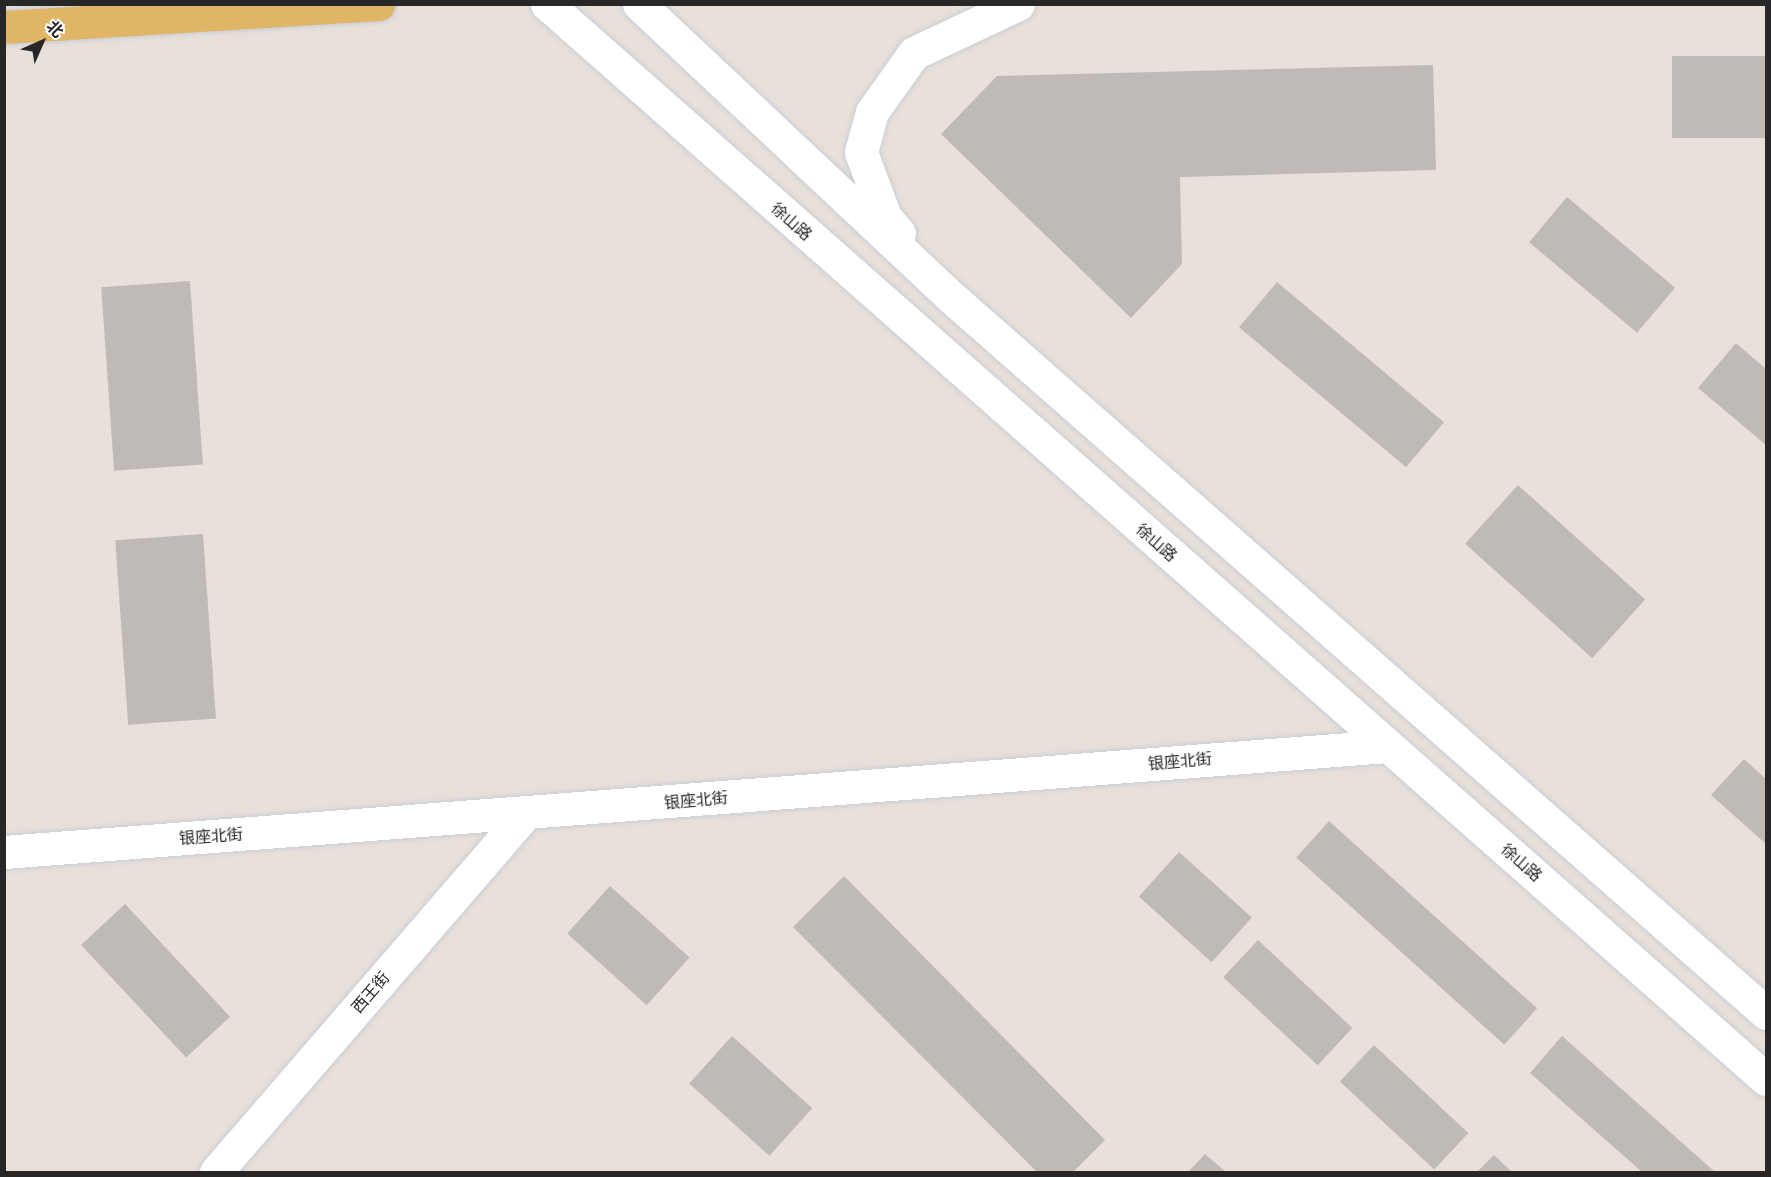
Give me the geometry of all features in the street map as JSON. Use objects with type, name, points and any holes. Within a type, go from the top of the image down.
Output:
[{"type":"main road","points":[[4,27],[378,4]]},
{"type":"main road","name":"徐山路","points":[[547,4],[1767,1079]]},
{"type":"main road","points":[[639,4],[951,297],[1767,1013]]},
{"type":"main road","points":[[951,297],[885,217],[861,152],[872,112],[914,53],[1018,4]]},
{"type":"main road","name":"银座北街","points":[[4,852],[525,814],[1387,746]]},
{"type":"main road","name":"西王街","points":[[216,1173],[525,814]]},
{"type":"building","points":[[1672,56],[1766,56],[1766,138],[1672,138]]},
{"type":"building","points":[[1433,65],[1436,170],[1180,177],[1182,264],[1131,318],[941,134],[997,76]]},
{"type":"building","points":[[1567,197],[1675,288],[1637,333],[1529,242]]},
{"type":"building","points":[[190,281],[203,465],[114,471],[101,287]]},
{"type":"building","points":[[1277,282],[1444,422],[1406,467],[1239,327]]},
{"type":"building","points":[[1736,343],[1766,369],[1766,445],[1698,388]]},
{"type":"building","points":[[1518,485],[1645,599],[1592,658],[1465,544]]},
{"type":"building","points":[[203,534],[216,719],[128,725],[115,540]]},
{"type":"building","points":[[1744,759],[1766,779],[1766,844],[1711,795]]},
{"type":"building","points":[[1329,821],[1537,1008],[1504,1045],[1296,857]]},
{"type":"building","points":[[1179,852],[1252,918],[1212,962],[1139,897]]},
{"type":"building","points":[[844,876],[1105,1140],[1073,1172],[1037,1172],[793,927]]},
{"type":"building","points":[[610,886],[690,958],[647,1005],[567,934]]},
{"type":"building","points":[[125,904],[230,1017],[186,1058],[81,945]]},
{"type":"building","points":[[1258,940],[1352,1028],[1318,1065],[1223,977]]},
{"type":"building","points":[[732,1036],[812,1108],[769,1156],[689,1084]]},
{"type":"building","points":[[1562,1036],[1715,1172],[1642,1172],[1530,1073]]},
{"type":"building","points":[[1374,1045],[1468,1133],[1434,1170],[1340,1082]]},
{"type":"building","points":[[1205,1154],[1226,1172],[1188,1172]]},
{"type":"building","points":[[1494,1155],[1512,1172],[1477,1172]]}]
